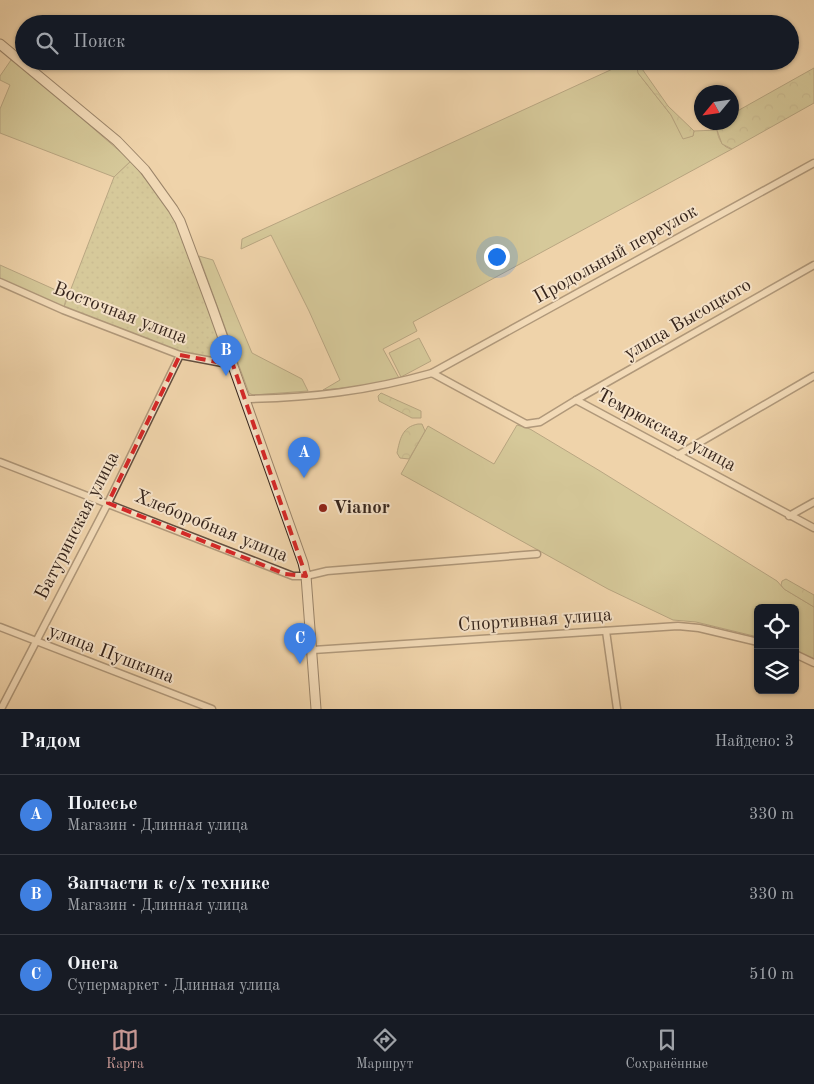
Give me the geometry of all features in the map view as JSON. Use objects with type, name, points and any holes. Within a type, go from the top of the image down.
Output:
[{"type":"street","points":[[0,44],[15,56]]},
{"type":"street","points":[[31,70],[117,141],[162,192],[180,221],[297,544],[306,576],[316,709]]},
{"type":"street","name":"Продольный переулок","points":[[432,373],[814,163]]},
{"type":"street","name":"улица Высоцкого","points":[[576,400],[814,265]]},
{"type":"street","name":"Восточная улица","points":[[0,282],[63,310],[180,355],[233,365]]},
{"type":"street","name":"Батуринская улица","points":[[1,709],[108,503],[180,355]]},
{"type":"street","points":[[245,399],[293,398],[367,390],[432,373]]},
{"type":"street","name":"Темрюкская улица","points":[[432,373],[526,424],[540,422],[576,400],[814,528]]},
{"type":"street","points":[[678,455],[814,376]]},
{"type":"street","name":"Хлеборобная улица","points":[[0,462],[285,574],[306,576],[327,571],[537,554]]},
{"type":"street","points":[[790,516],[814,502]]},
{"type":"street","name":"Спортивная улица","points":[[313,650],[678,626],[699,628],[754,641]]},
{"type":"street","name":"улица Пушкина","points":[[0,627],[212,709]]},
{"type":"street","points":[[606,631],[617,709]]},
{"type":"street","points":[[799,656],[814,663]]},
{"type":"highlighted area","points":[[180,355],[233,365],[306,576],[285,574],[108,503]]},
{"type":"green space","points":[[11,60],[15,61],[15,70],[25,70],[131,161],[114,177],[0,133],[0,109],[10,85],[0,80],[0,76]]},
{"type":"green space","points":[[814,68],[814,103],[732,149],[722,144],[717,130],[739,130],[739,110]]},
{"type":"green space","points":[[610,70],[639,70],[638,73],[671,115],[683,138],[693,136],[694,131],[717,130],[721,143],[732,149],[413,322],[417,331],[383,349],[399,378],[373,385],[323,390],[340,380],[309,311],[271,235],[241,249],[242,239]]},
{"type":"green space","points":[[637,70],[643,70],[668,106],[694,131],[693,136],[683,139],[671,115]]},
{"type":"green space","points":[[131,161],[169,209],[175,220],[225,354],[220,359],[178,352],[64,307],[114,177]]},
{"type":"green space","points":[[199,256],[213,260],[252,353],[302,379],[308,391],[253,395],[249,393]]},
{"type":"green space","points":[[0,265],[67,295],[64,307],[0,280]]},
{"type":"green space","points":[[419,338],[431,361],[401,377],[389,353]]},
{"type":"green space","points":[[381,393],[421,411],[421,418],[412,418],[379,401],[378,396]]},
{"type":"green space","points":[[422,424],[425,431],[409,459],[400,458],[397,453],[403,434],[408,428]]},
{"type":"green space","points":[[517,425],[530,429],[600,471],[777,581],[784,589],[814,607],[814,659],[799,653],[799,604],[754,604],[754,636],[696,622],[673,620],[608,589],[401,474],[428,426],[494,464]]},
{"type":"green space","points":[[786,579],[814,595],[814,607],[784,589],[781,585],[782,581]]},
{"type":"place","name":"Запчасти к с/х технике","points":[[226,376]]},
{"type":"place","name":"Полесье","points":[[304,478]]},
{"type":"place","name":"Vianor","points":[[323,508]]},
{"type":"place","name":"Онега","points":[[300,664]]}]
